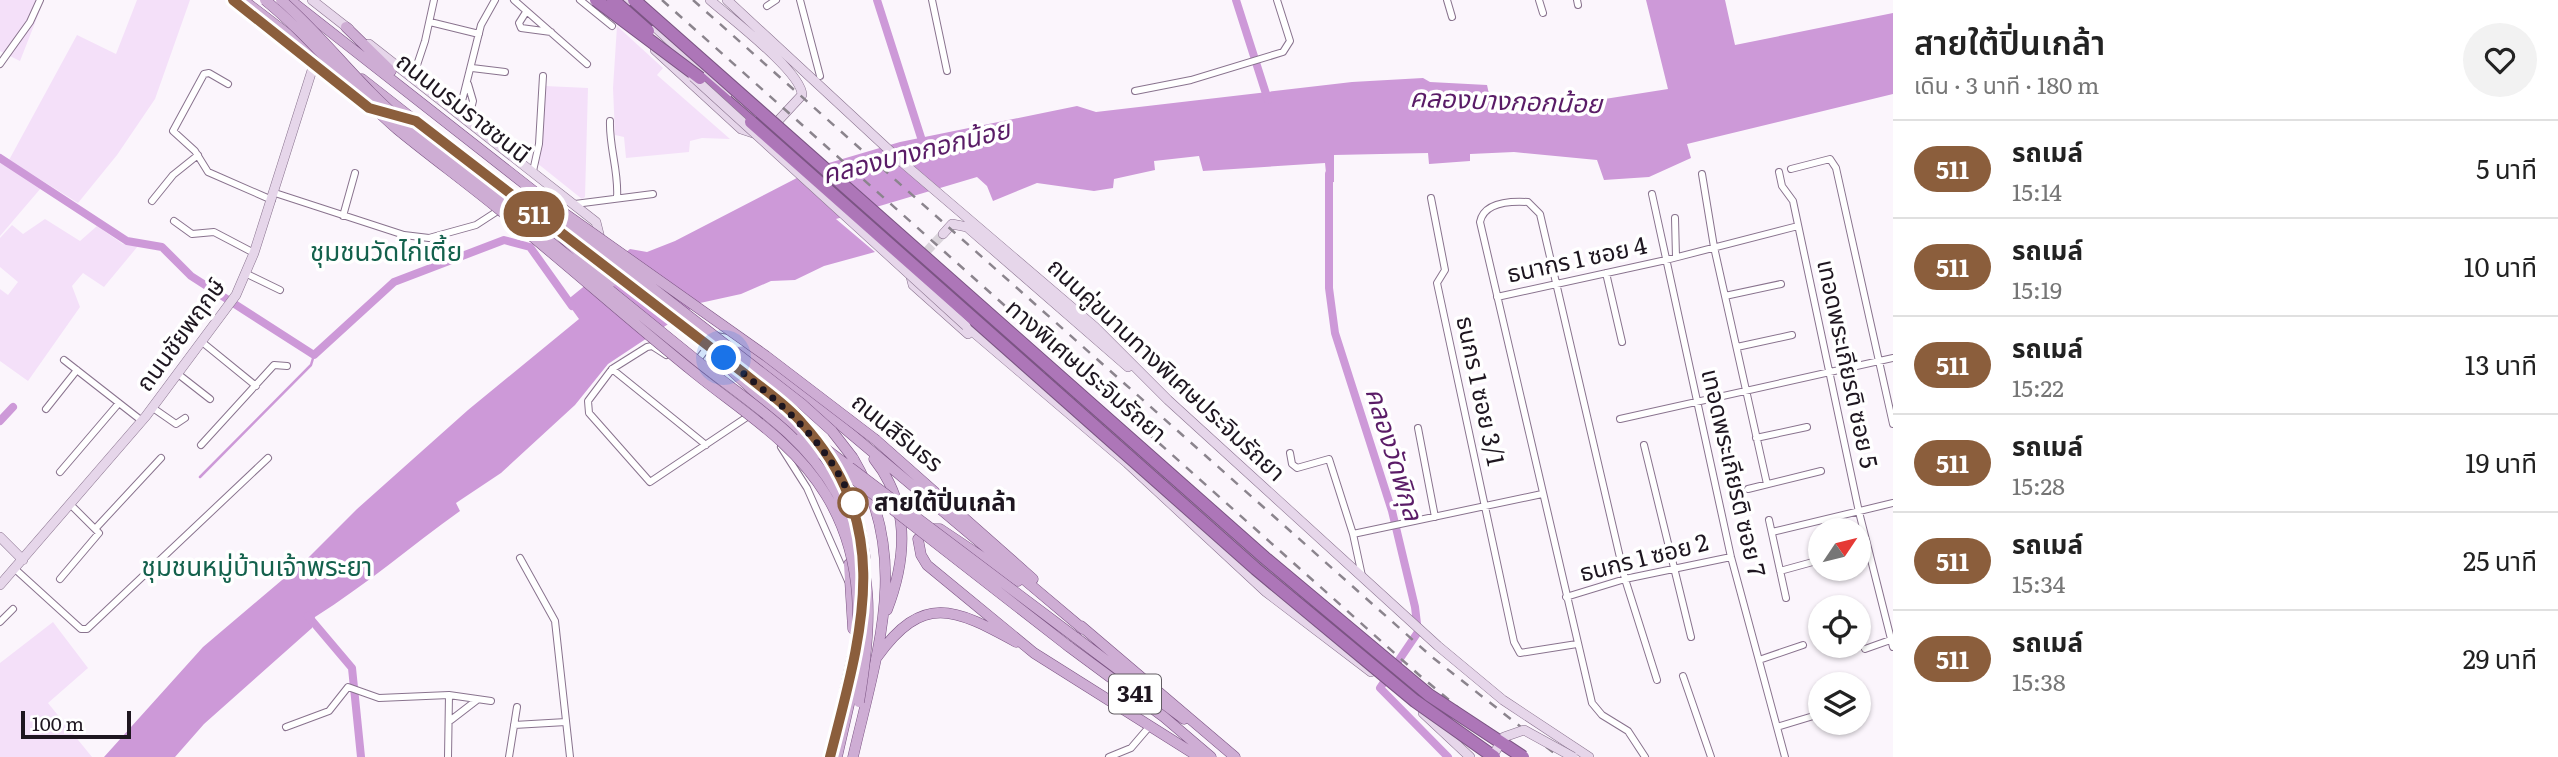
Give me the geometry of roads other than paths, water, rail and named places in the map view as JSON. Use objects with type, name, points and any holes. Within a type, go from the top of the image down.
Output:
[{"type":"highway","points":[[596,0],[701,78]]},
{"type":"highway","name":"ทางพิเศษประจิมรัถยา","points":[[615,0],[1256,569],[1415,701],[1493,757]]},
{"type":"highway","name":"ทางพิเศษประจิมรัถยา","points":[[634,0],[1265,558],[1429,695],[1523,757]]},
{"type":"main road","points":[[233,0],[565,267],[577,271],[586,267],[598,253],[600,230],[588,215],[312,0]]},
{"type":"main road","points":[[243,0],[339,73]]},
{"type":"main road","name":"ถนนบรมราชชนนี","points":[[259,0],[787,408],[813,436],[844,480],[861,532],[865,564],[854,647],[831,752]]},
{"type":"main road","points":[[265,0],[297,27],[339,73],[396,128],[502,211],[696,373],[767,427],[804,463],[827,496],[841,524],[858,588],[859,640],[837,757]]},
{"type":"main road","points":[[285,0],[402,122],[702,365],[771,416],[807,436],[1072,642],[1232,754]]},
{"type":"main road","name":"ถนนบรมราชชนนี","points":[[285,0],[448,122],[541,196],[603,251],[802,404],[832,431],[853,458],[870,490],[884,539],[883,620],[851,756]]},
{"type":"main road","points":[[326,11],[330,0]]},
{"type":"main road","points":[[615,0],[657,53],[720,112],[751,135],[761,135],[802,95],[801,86],[792,74],[710,0]]},
{"type":"main road","points":[[615,0],[664,51],[966,326],[1127,463],[1266,592],[1380,678],[1470,757]]},
{"type":"main road","points":[[626,0],[751,116],[760,122],[771,122],[797,93],[795,85],[702,0]]},
{"type":"main road","name":"ถนนคู่ขนานทางพิเศษประจิมรัถยา","points":[[730,3],[903,163],[1095,327],[1168,400],[1483,685],[1589,757]]},
{"type":"main road","points":[[346,27],[421,101]]},
{"type":"main road","name":"ถนนชัยพฤกษ์","points":[[0,585],[153,408],[236,295],[247,274],[274,197],[314,64]]},
{"type":"main road","points":[[369,108],[416,121]]},
{"type":"main road","name":"ถนนสิรินธร","points":[[541,196],[766,356],[876,440],[1000,549],[1083,629],[1232,754]]},
{"type":"main road","points":[[943,234],[952,224],[967,227],[1088,334],[1168,400]]},
{"type":"main road","name":"341","points":[[557,232],[614,285],[846,474],[1072,642],[1199,752]]},
{"type":"main road","points":[[926,252],[910,273],[913,285],[1072,424],[1127,463]]},
{"type":"main road","points":[[854,647],[846,529],[835,482],[810,443],[728,367],[730,354],[744,349],[1083,629]]},
{"type":"main road","points":[[771,416],[812,457],[836,492],[852,525],[867,577],[869,643],[851,756]]},
{"type":"main road","points":[[865,447],[891,485],[902,521],[898,575],[883,620]]},
{"type":"main road","points":[[1034,653],[927,565],[918,545],[922,532],[932,528],[952,534],[1083,629]]},
{"type":"main road","points":[[0,537],[23,559]]},
{"type":"main road","points":[[875,659],[901,627],[922,615],[939,612],[973,619],[1034,653],[1149,727],[1211,757]]},
{"type":"main road","points":[[1544,727],[1573,757]]},
{"type":"main road","points":[[1493,757],[1504,737],[1524,730],[1573,757]]},
{"type":"street","points":[[0,64],[30,22],[40,0]]},
{"type":"street","points":[[413,77],[430,22],[433,0]]},
{"type":"street","points":[[459,113],[479,34],[495,0]]},
{"type":"street","points":[[514,0],[587,64]]},
{"type":"street","points":[[580,0],[612,26]]},
{"type":"street","points":[[767,6],[776,0]]},
{"type":"street","points":[[800,0],[820,76]]},
{"type":"street","points":[[932,0],[947,71]]},
{"type":"street","points":[[1135,91],[1164,87],[1283,52],[1290,41],[1277,0]]},
{"type":"street","points":[[1447,0],[1452,17]]},
{"type":"street","points":[[1539,0],[1543,13]]},
{"type":"street","points":[[526,12],[519,23],[521,28],[551,32]]},
{"type":"street","points":[[430,22],[479,34]]},
{"type":"street","points":[[472,68],[505,72]]},
{"type":"street","points":[[228,83],[206,72],[174,125],[175,134],[198,155],[204,168],[213,176],[274,197],[386,227],[404,235],[429,239],[476,225],[496,212]]},
{"type":"street","points":[[533,171],[539,144],[543,76]]},
{"type":"street","points":[[468,84],[473,101],[468,120]]},
{"type":"street","points":[[610,121],[610,142],[618,173],[617,198]]},
{"type":"street","points":[[152,201],[173,175],[198,155]]},
{"type":"street","points":[[1791,169],[1825,159],[1833,161],[1836,168],[1893,424]]},
{"type":"street","name":"เทอดพระเกียรติ ซอย 5","points":[[1779,172],[1782,186],[1793,201],[1860,518]]},
{"type":"street","points":[[343,216],[355,173]]},
{"type":"street","points":[[1702,174],[1714,247],[1767,484]]},
{"type":"street","points":[[575,204],[653,194]]},
{"type":"street","name":"เทอดพระเกียรติ ซอย 7","points":[[1652,194],[1731,557],[1785,757]]},
{"type":"street","name":"ธนกร 1 ซอย 3/1","points":[[1431,198],[1445,270],[1437,283],[1516,649],[1520,653],[1529,653],[1577,644]]},
{"type":"street","points":[[1645,757],[1628,731],[1602,715],[1592,703],[1497,297],[1481,216],[1491,206],[1521,202],[1534,204],[1540,214],[1625,579],[1657,680]]},
{"type":"street","points":[[1675,218],[1676,257]]},
{"type":"street","points":[[174,221],[192,234],[214,232],[254,253]]},
{"type":"street","name":"ธนากร 1 ซอย 4","points":[[1497,297],[1666,260],[1798,226]]},
{"type":"street","points":[[1606,273],[1622,342]]},
{"type":"street","points":[[247,274],[280,290]]},
{"type":"street","points":[[1725,296],[1781,284]]},
{"type":"street","points":[[1737,347],[1792,335]]},
{"type":"street","points":[[678,363],[696,358],[716,336],[728,338],[744,349]]},
{"type":"street","points":[[202,342],[256,386]]},
{"type":"street","points":[[747,417],[650,482],[589,413],[588,401],[612,369],[652,346],[678,363],[768,433],[797,469],[851,589]]},
{"type":"street","points":[[696,358],[698,379]]},
{"type":"street","points":[[1620,419],[1893,359]]},
{"type":"street","points":[[64,360],[142,421]]},
{"type":"street","points":[[201,445],[274,365],[287,366]]},
{"type":"street","points":[[612,369],[706,445]]},
{"type":"street","points":[[46,409],[77,370]]},
{"type":"street","points":[[178,374],[210,399]]},
{"type":"street","points":[[60,472],[119,403]]},
{"type":"street","points":[[153,408],[176,424],[186,418]]},
{"type":"street","points":[[1756,438],[1807,426]]},
{"type":"street","points":[[1418,429],[1435,517]]},
{"type":"street","points":[[1644,445],[1691,637]]},
{"type":"street","points":[[1290,453],[1292,464],[1297,468],[1329,459],[1353,534],[1362,576]]},
{"type":"street","points":[[96,528],[161,458]]},
{"type":"street","points":[[15,569],[81,629],[87,629],[268,458]]},
{"type":"street","points":[[1748,489],[1821,471]]},
{"type":"street","points":[[1353,534],[1542,494]]},
{"type":"street","points":[[1772,532],[1893,503]]},
{"type":"street","points":[[60,579],[98,537],[96,528],[71,505]]},
{"type":"street","points":[[1769,520],[1786,598]]},
{"type":"street","name":"ธนกร 1 ซอย 2","points":[[1566,597],[1625,579],[1731,557]]},
{"type":"street","points":[[520,558],[555,621],[570,757]]},
{"type":"street","name":"เทอดพระเกียรติ ซอย 5","points":[[1871,559],[1893,647]]},
{"type":"street","points":[[1780,570],[1808,563]]},
{"type":"street","points":[[0,622],[13,610]]},
{"type":"street","points":[[1871,647],[1892,639]]},
{"type":"street","points":[[1759,660],[1803,645]]},
{"type":"street","points":[[1683,676],[1711,757]]},
{"type":"street","points":[[286,727],[326,713],[342,691],[351,687],[363,694],[379,698],[449,695],[491,701]]},
{"type":"street","points":[[448,757],[451,720],[449,695]]},
{"type":"street","points":[[451,720],[478,699]]},
{"type":"street","points":[[509,757],[517,706]]},
{"type":"street","points":[[1777,727],[1808,718]]},
{"type":"street","points":[[514,725],[566,722]]},
{"type":"street","points":[[1109,757],[1131,748],[1149,727]]},
{"type":"water","name":"คลองบางกอกน้อย","points":[[1646,0],[1725,0],[1735,45],[1893,13],[1893,94],[1687,144],[1691,158],[1649,177],[1604,180],[1597,160],[1514,152],[1470,154],[1470,161],[1429,164],[1428,153],[1334,155],[1334,182],[1327,183],[1325,163],[1203,171],[1199,156],[1154,161],[1155,170],[1114,179],[1113,188],[1094,191],[1037,183],[993,201],[987,186],[977,177],[836,219],[875,252],[824,266],[795,280],[771,281],[741,294],[700,303],[608,364],[575,405],[501,473],[456,503],[460,511],[315,617],[312,628],[204,724],[175,757],[104,757],[203,647],[308,558],[357,509],[468,410],[579,319],[566,301],[630,249],[647,252],[675,241],[822,165],[900,142],[1077,106],[1096,112],[1352,82],[1423,78],[1430,82],[1487,85],[1489,94],[1538,103],[1592,101],[1668,89]]},
{"type":"waterway","name":"คลองบางกอกน้อย","points":[[877,0],[925,150]]},
{"type":"waterway","points":[[1236,0],[1268,100]]},
{"type":"waterway","points":[[0,158],[127,241],[162,247],[191,276],[314,355],[394,282],[504,240],[530,247],[572,306]]},
{"type":"waterway","name":"คลองวัดพิกุล","points":[[1329,174],[1329,288],[1335,333],[1392,511],[1415,607],[1418,632],[1380,688],[1448,757]]},
{"type":"waterway","points":[[200,477],[311,365],[314,355]]},
{"type":"waterway","points":[[0,421],[13,407]]},
{"type":"waterway","points":[[308,616],[352,668],[361,757]]},
{"type":"tunnel","points":[[926,252],[943,234]]},
{"type":"railway","points":[[662,0],[1418,674],[1517,757]]},
{"type":"railway","points":[[693,0],[1432,657],[1559,757]]},
{"type":"place","name":"สายใต้ปิ่นเกล้า","points":[[853,503]]},
{"type":"district","name":"ชุมชนวัดไก่เตี้ย","points":[[386,252]]},
{"type":"district","name":"ชุมชนหมู่บ้านเจ้าพระยา","points":[[257,567]]}]
